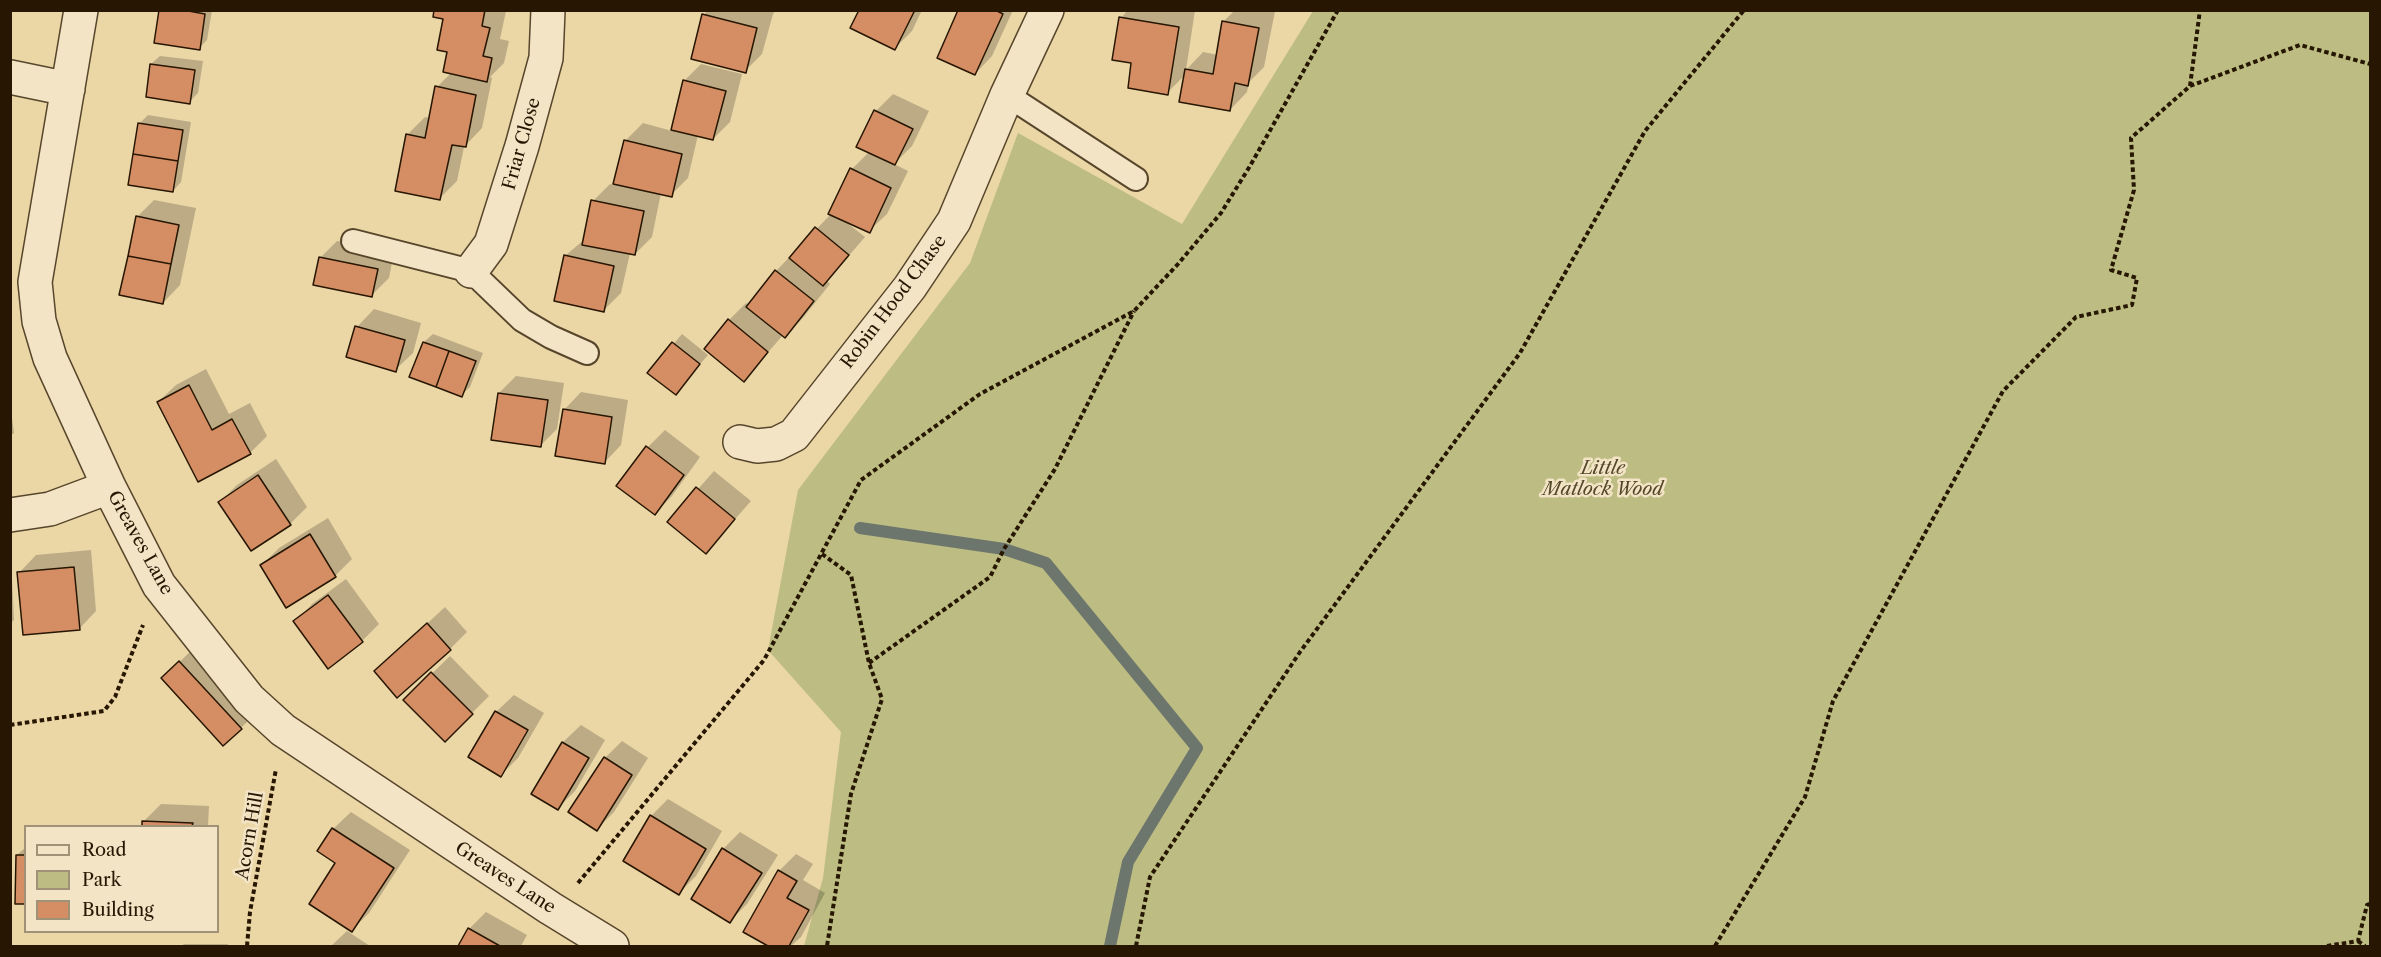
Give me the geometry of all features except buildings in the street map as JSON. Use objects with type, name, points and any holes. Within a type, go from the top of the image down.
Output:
[{"type":"street","name":"Greaves Lane","points":[[81,10],[36,282],[39,321],[50,358],[109,488],[159,585],[249,699],[283,730],[555,911],[612,946]]},
{"type":"street","name":"Friar Close","points":[[471,271],[491,244],[522,146],[546,58],[548,10]]},
{"type":"street","name":"Robin Hood Chase","points":[[740,442],[757,446],[776,444],[794,435],[910,287],[954,221],[1007,95],[1047,10]]},
{"type":"street","points":[[10,76],[68,89]]},
{"type":"street","points":[[10,515],[50,509],[109,488]]},
{"type":"lane","points":[[1007,95],[1136,178]]},
{"type":"lane","points":[[353,240],[471,271],[522,320],[551,337],[587,353]]},
{"type":"path","points":[[868,663],[990,577],[1004,549],[1055,469],[1134,311],[1221,213],[1338,10]]},
{"type":"path","points":[[1136,946],[1150,877],[1300,652],[1520,353],[1645,131],[1744,10]]},
{"type":"path","points":[[2190,86],[2200,10]]},
{"type":"path","points":[[1715,946],[1804,797],[1833,701],[2002,391],[2076,317],[2132,305],[2137,278],[2110,270],[2134,190],[2131,138],[2190,86],[2300,45],[2370,64]]},
{"type":"path","points":[[555,911],[764,660],[861,480],[980,394],[1134,311]]},
{"type":"path","points":[[822,554],[851,575],[868,663],[882,699],[850,794],[827,946]]},
{"type":"path","points":[[10,725],[104,711],[115,698],[159,585]]},
{"type":"path","name":"Acorn Hill","points":[[247,946],[250,912],[283,730]]},
{"type":"path","points":[[2358,941],[2367,905],[2370,904]]},
{"type":"path","points":[[2327,946],[2358,941],[2365,946]]},
{"type":"green space","name":"Little Matlock Wood","points":[[1313,11],[2370,11],[2370,946],[804,946],[823,878],[841,732],[768,650],[798,490],[970,263],[1018,133],[1182,224]]},
{"type":"waterway","points":[[860,528],[1004,549],[1046,563],[1197,748],[1128,862],[1110,946]]}]
